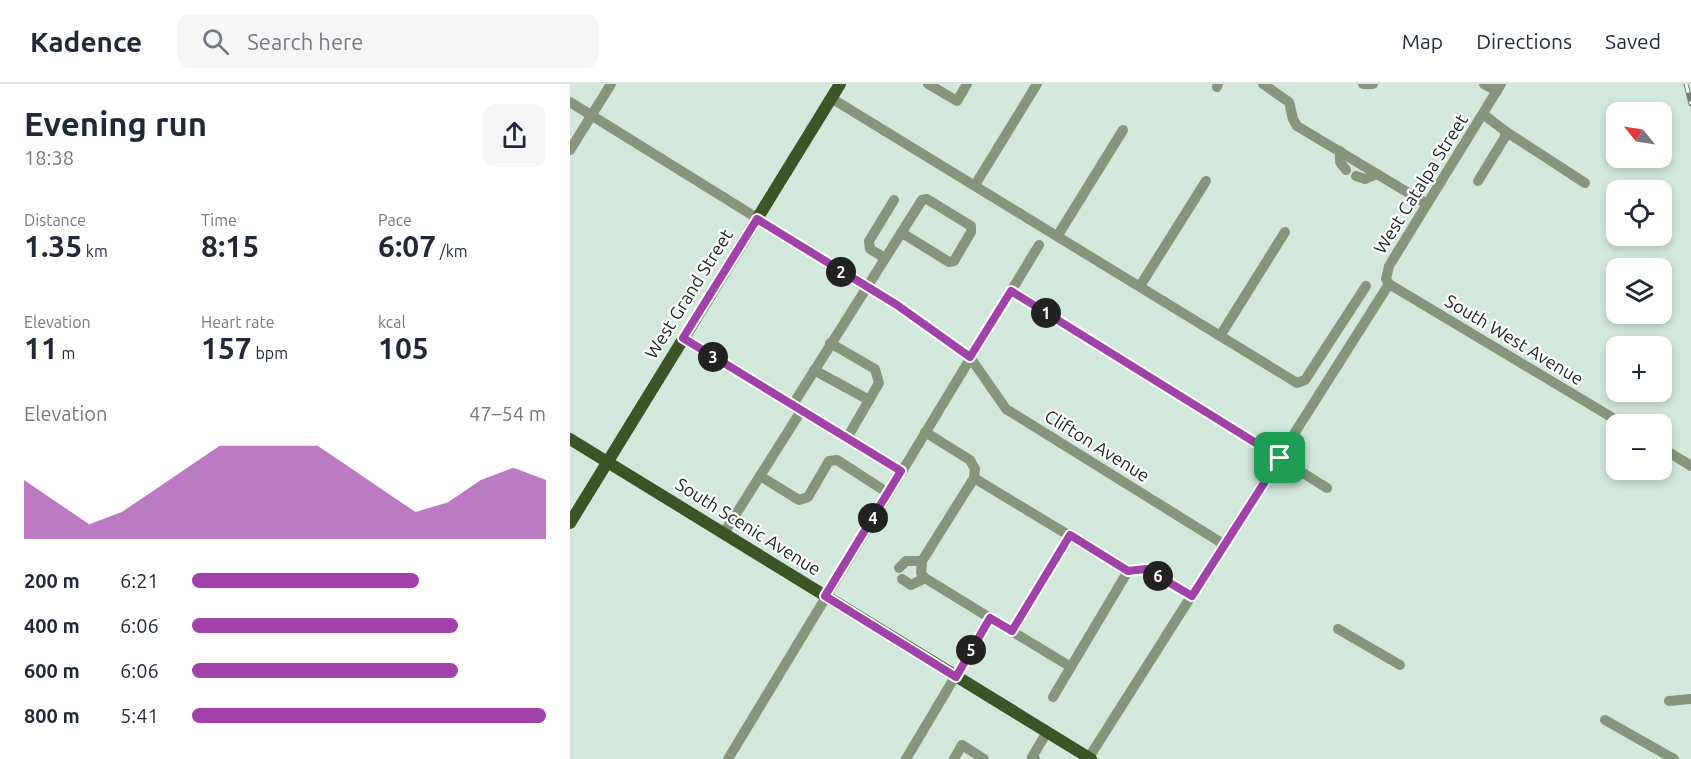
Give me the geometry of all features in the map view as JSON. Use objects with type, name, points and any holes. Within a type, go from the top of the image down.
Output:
[{"type":"main road","name":"West Grand Street","points":[[570,523],[606,461],[840,84]]},
{"type":"main road","name":"South Scenic Avenue","points":[[570,439],[1089,758]]},
{"type":"street","points":[[570,150],[610,84]]},
{"type":"street","points":[[928,84],[957,101],[968,84]]},
{"type":"street","points":[[975,185],[1037,84]]},
{"type":"street","points":[[1263,84],[1289,102],[1297,126],[1427,204]]},
{"type":"street","points":[[1363,84],[1372,84]]},
{"type":"street","points":[[1484,84],[1499,88]]},
{"type":"street","name":"West Catalpa Street","points":[[1089,758],[1389,284],[1386,279],[1389,266],[1499,88]]},
{"type":"street","points":[[831,98],[1058,235],[1297,384],[1305,380],[1366,286]]},
{"type":"street","points":[[570,102],[897,305],[970,357]]},
{"type":"street","points":[[1483,114],[1585,183]]},
{"type":"street","points":[[1058,235],[1123,130]]},
{"type":"street","points":[[1478,181],[1505,137],[1505,130]]},
{"type":"street","points":[[1340,151],[1340,162],[1351,173],[1365,178],[1377,174]]},
{"type":"street","points":[[1140,286],[1206,181]]},
{"type":"street","points":[[724,534],[760,476],[814,369],[922,200],[927,199],[970,226],[971,232],[954,261],[949,262],[902,233]]},
{"type":"street","points":[[885,258],[870,249],[869,241],[894,200]]},
{"type":"street","points":[[1220,336],[1285,232]]},
{"type":"street","points":[[728,759],[1039,245]]},
{"type":"street","name":"South West Avenue","points":[[1389,284],[1606,414]]},
{"type":"street","points":[[1011,291],[1327,488]]},
{"type":"street","points":[[683,338],[901,471]]},
{"type":"street","points":[[830,343],[875,369],[879,383],[847,438]]},
{"type":"street","name":"Clifton Avenue","points":[[970,357],[982,379],[1006,409],[1225,544]]},
{"type":"street","points":[[814,369],[869,400]]},
{"type":"street","points":[[925,432],[970,460],[975,469],[974,478],[922,561],[921,573],[925,578],[1071,667]]},
{"type":"street","points":[[1672,454],[1691,466]]},
{"type":"street","points":[[760,476],[799,500],[808,497],[829,461],[837,460],[888,493]]},
{"type":"street","points":[[974,478],[1128,571],[1146,569],[1192,596]]},
{"type":"street","points":[[1012,631],[1070,535]]},
{"type":"street","points":[[922,561],[906,561],[900,574],[911,585],[925,578]]},
{"type":"street","points":[[1053,697],[1128,571]]},
{"type":"street","points":[[906,759],[990,618]]},
{"type":"street","points":[[1338,629],[1400,665]]},
{"type":"street","points":[[1669,701],[1691,699]]},
{"type":"street","points":[[1605,720],[1674,759]]},
{"type":"street","points":[[1035,759],[1032,758],[1047,732]]},
{"type":"street","points":[[954,759],[962,746],[984,759]]},
{"type":"railway","points":[[1686,84],[1691,104]]},
{"type":"route","points":[[757,219],[897,305],[970,357],[1011,291],[1280,458],[1192,596],[1146,569],[1136,568],[1128,571],[1070,535],[1012,631],[990,618],[956,677],[825,596],[901,471],[683,338],[757,219]]}]
